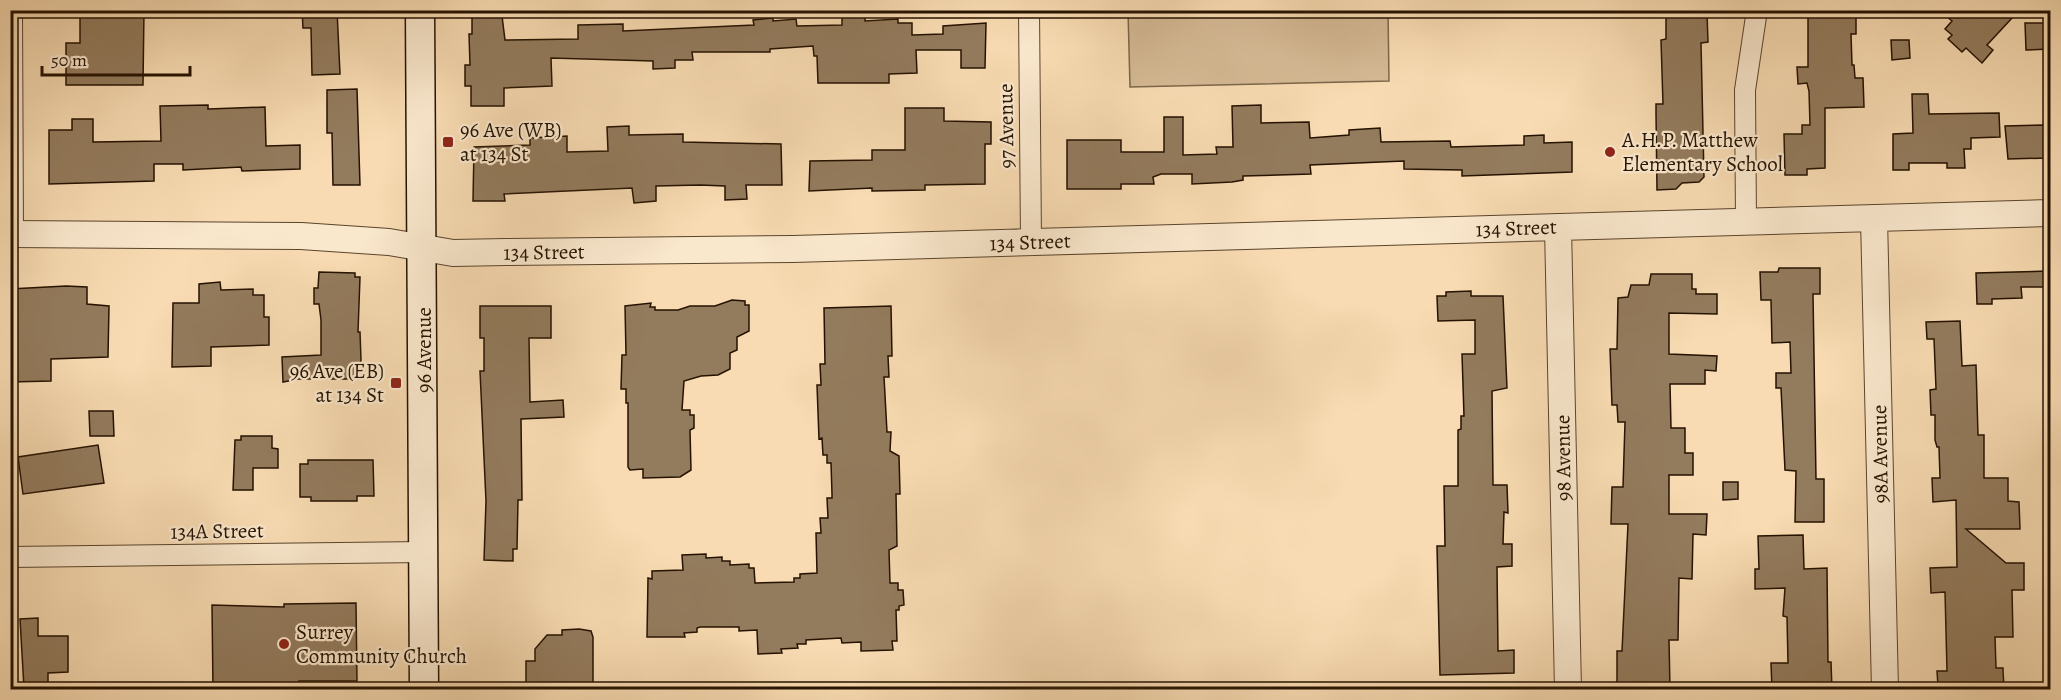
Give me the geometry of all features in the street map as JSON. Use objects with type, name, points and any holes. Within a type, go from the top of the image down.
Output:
[{"type":"main road","name":"96 Avenue","points":[[420,10],[424,248],[424,690]]},
{"type":"street","points":[[12,10],[12,234]]},
{"type":"street","name":"97 Avenue","points":[[1029,10],[1031,242]]},
{"type":"street","points":[[1746,221],[1745,90],[1757,10]]},
{"type":"street","name":"134 Street","points":[[12,234],[301,236],[389,242],[453,253],[793,249],[2050,213]]},
{"type":"street","name":"98A Avenue","points":[[1874,218],[1885,690]]},
{"type":"street","name":"98 Avenue","points":[[1558,227],[1568,690]]},
{"type":"street","name":"134A Street","points":[[10,557],[424,552]]},
{"type":"shaded area","points":[[1128,11],[1388,11],[1389,81],[1130,87]]},
{"type":"building","points":[[80,10],[144,10],[143,85],[66,85],[66,43],[80,43]]},
{"type":"building","points":[[302,10],[337,10],[340,74],[312,75],[311,28],[303,28]]},
{"type":"building","points":[[1939,10],[2003,10],[2012,18],[1987,45],[1993,50],[1982,63],[1966,48],[1962,52],[1948,39],[1952,35],[1945,29],[1952,21]]},
{"type":"building","points":[[842,11],[865,12],[865,21],[898,19],[898,23],[912,23],[912,35],[943,34],[943,26],[986,23],[985,68],[961,68],[961,50],[916,50],[917,73],[889,74],[889,83],[818,83],[817,56],[814,56],[813,46],[770,49],[770,52],[692,52],[693,60],[675,60],[675,68],[653,69],[653,61],[551,58],[552,86],[504,88],[504,106],[471,106],[471,86],[465,86],[465,65],[470,65],[469,34],[472,34],[472,16],[502,16],[505,40],[578,39],[578,25],[623,24],[623,31],[754,25],[753,20],[773,18],[773,21],[796,19],[797,26],[842,25]]},
{"type":"building","points":[[1666,13],[1707,13],[1708,42],[1701,43],[1704,177],[1699,182],[1682,183],[1676,189],[1657,190],[1656,104],[1663,104],[1661,40],[1666,39]]},
{"type":"building","points":[[1856,16],[1856,34],[1851,34],[1852,65],[1854,65],[1855,78],[1863,78],[1864,107],[1825,108],[1825,168],[1807,169],[1807,175],[1785,175],[1784,134],[1802,134],[1802,125],[1810,125],[1809,91],[1807,83],[1798,84],[1797,67],[1808,67],[1808,17]]},
{"type":"building","points":[[2025,23],[2050,23],[2050,49],[2026,50]]},
{"type":"building","points":[[1891,40],[1909,40],[1910,58],[1892,60]]},
{"type":"building","points":[[357,89],[360,185],[333,185],[332,133],[327,133],[327,90]]},
{"type":"building","points":[[1912,94],[1928,94],[1929,114],[1999,113],[2000,137],[1971,138],[1971,149],[1964,149],[1965,168],[1947,168],[1947,163],[1909,163],[1909,170],[1893,170],[1893,134],[1913,133]]},
{"type":"building","points":[[208,105],[208,109],[265,107],[266,146],[300,145],[300,169],[242,171],[241,167],[183,170],[183,164],[154,164],[154,181],[49,184],[49,130],[72,130],[72,119],[93,119],[93,142],[161,141],[160,106]]},
{"type":"building","points":[[1261,105],[1261,123],[1309,122],[1310,138],[1349,135],[1349,130],[1380,128],[1381,142],[1450,141],[1451,147],[1524,145],[1524,136],[1544,135],[1544,143],[1572,142],[1572,172],[1462,176],[1462,170],[1404,169],[1404,161],[1310,165],[1311,174],[1243,176],[1243,180],[1232,182],[1192,184],[1192,174],[1161,174],[1153,177],[1154,184],[1121,184],[1121,189],[1067,189],[1067,140],[1121,140],[1121,152],[1164,152],[1164,117],[1183,117],[1183,155],[1217,154],[1216,147],[1233,147],[1232,106]]},
{"type":"building","points":[[905,108],[944,108],[944,121],[991,122],[991,144],[985,144],[985,184],[925,185],[925,190],[872,191],[872,188],[809,191],[810,161],[872,160],[872,150],[905,150]]},
{"type":"building","points":[[2046,125],[2047,158],[2008,159],[2005,126]]},
{"type":"building","points":[[629,126],[629,135],[683,134],[683,142],[781,144],[782,185],[746,185],[747,199],[725,200],[725,186],[700,185],[656,186],[656,201],[634,203],[632,188],[504,194],[505,201],[473,201],[474,147],[530,145],[530,138],[567,136],[567,152],[608,151],[607,127]]},
{"type":"building","points":[[1779,268],[1820,268],[1820,294],[1813,294],[1816,479],[1824,479],[1824,522],[1795,522],[1796,471],[1785,470],[1781,388],[1776,388],[1776,373],[1791,373],[1790,342],[1772,343],[1771,300],[1761,300],[1760,272],[1778,272]]},
{"type":"building","points":[[2050,271],[2050,287],[2021,287],[2022,298],[1992,299],[1992,304],[1977,304],[1976,273]]},
{"type":"building","points":[[319,272],[355,273],[355,277],[360,277],[358,332],[360,332],[361,360],[358,379],[298,379],[283,382],[282,357],[321,355],[319,304],[314,304],[314,288],[318,288]]},
{"type":"building","points":[[1651,274],[1692,274],[1692,289],[1696,289],[1696,294],[1717,294],[1717,314],[1669,313],[1669,354],[1717,356],[1716,371],[1705,370],[1705,384],[1670,384],[1671,428],[1685,428],[1685,453],[1693,453],[1693,475],[1669,475],[1669,514],[1707,514],[1706,535],[1693,534],[1692,579],[1679,578],[1678,640],[1669,640],[1670,690],[1617,690],[1617,651],[1622,651],[1628,524],[1611,524],[1612,487],[1623,487],[1625,422],[1618,422],[1617,405],[1612,405],[1610,349],[1617,349],[1618,298],[1628,297],[1631,285],[1649,285]]},
{"type":"building","points":[[220,282],[221,290],[253,289],[253,295],[264,295],[264,317],[269,317],[269,345],[211,347],[211,366],[172,367],[173,303],[199,303],[199,284]]},
{"type":"building","points":[[87,287],[87,304],[109,306],[108,357],[51,359],[51,381],[10,382],[10,289]]},
{"type":"building","points":[[1471,291],[1471,296],[1503,296],[1507,388],[1492,391],[1493,485],[1507,485],[1508,513],[1504,512],[1503,544],[1512,544],[1512,566],[1497,567],[1498,651],[1514,650],[1514,673],[1440,675],[1437,546],[1445,546],[1444,486],[1458,486],[1458,430],[1461,429],[1461,416],[1464,416],[1462,354],[1475,354],[1475,320],[1438,321],[1437,296],[1446,296],[1446,292]]},
{"type":"building","points":[[732,300],[745,301],[745,305],[749,305],[749,331],[737,337],[737,350],[730,353],[730,369],[718,375],[701,376],[684,381],[682,410],[690,410],[690,415],[694,415],[694,428],[690,430],[691,470],[680,477],[643,478],[643,469],[630,470],[628,467],[628,403],[626,403],[626,389],[621,389],[622,355],[626,355],[625,306],[651,303],[650,307],[655,307],[655,310],[678,310],[690,306],[715,306]]},
{"type":"building","points":[[480,306],[551,306],[551,338],[529,338],[530,402],[563,400],[564,417],[521,419],[522,500],[518,500],[517,549],[513,549],[513,561],[484,560],[486,501],[480,371],[484,371],[484,338],[480,338]]},
{"type":"building","points":[[891,306],[892,356],[888,356],[889,377],[884,377],[887,432],[891,432],[890,451],[899,456],[900,494],[896,494],[897,546],[889,550],[890,583],[898,583],[898,590],[903,590],[904,605],[899,606],[899,610],[896,610],[897,641],[892,641],[893,650],[861,651],[861,642],[842,643],[841,638],[806,640],[806,644],[797,644],[798,648],[781,649],[782,653],[758,654],[757,630],[739,631],[739,627],[700,627],[697,628],[697,632],[684,633],[685,637],[647,637],[648,578],[652,579],[652,571],[683,570],[682,555],[706,554],[706,558],[722,557],[722,561],[730,561],[730,565],[749,564],[749,568],[754,568],[755,583],[794,582],[794,578],[800,578],[800,574],[817,573],[816,533],[821,533],[820,518],[828,518],[827,498],[832,498],[831,463],[827,463],[827,455],[823,455],[822,438],[819,439],[817,385],[821,385],[820,364],[825,364],[824,308]]},
{"type":"building","points":[[1960,321],[1962,366],[1976,365],[1978,435],[1984,435],[1984,478],[2008,478],[2008,501],[2019,502],[2020,529],[1966,529],[2006,563],[2024,563],[2024,590],[2012,590],[2013,637],[1995,637],[1996,668],[2003,668],[2004,687],[1998,687],[1998,690],[1948,690],[1948,686],[1938,686],[1937,671],[1947,671],[1945,592],[1931,593],[1930,568],[1957,567],[1956,500],[1933,502],[1932,478],[1940,478],[1939,447],[1935,440],[1935,415],[1931,415],[1930,390],[1936,389],[1934,339],[1927,339],[1926,322]]},
{"type":"building","points":[[89,411],[113,411],[114,436],[90,436]]},
{"type":"building","points":[[241,436],[272,436],[272,448],[278,449],[278,468],[253,468],[253,490],[233,490],[235,440],[241,440]]},
{"type":"building","points":[[98,445],[104,483],[23,494],[18,457]]},
{"type":"building","points":[[308,460],[373,460],[374,496],[357,496],[357,501],[311,501],[311,497],[300,497],[300,464],[308,464]]},
{"type":"building","points":[[1723,482],[1738,482],[1738,499],[1723,500]]},
{"type":"building","points":[[1803,535],[1804,569],[1827,568],[1828,662],[1831,662],[1832,690],[1772,690],[1771,663],[1788,663],[1787,617],[1783,616],[1785,588],[1755,589],[1755,569],[1759,569],[1758,536]]},
{"type":"building","name":"Surrey Community Church","points":[[356,603],[357,681],[299,681],[299,690],[259,690],[259,687],[213,690],[212,605],[284,607],[284,604]]},
{"type":"building","points":[[38,618],[38,636],[68,636],[68,672],[48,673],[48,688],[24,688],[20,619]]},
{"type":"building","points":[[562,630],[591,631],[593,637],[593,690],[526,690],[526,661],[535,661],[535,649],[547,635],[562,635]]},
{"type":"place","name":"96 Ave (WB) at 134 St","points":[[448,142]]},
{"type":"place","name":"A.H.P. Matthew Elementary School","points":[[1610,152]]},
{"type":"place","name":"96 Ave (EB) at 134 St","points":[[396,383]]},
{"type":"place","name":"Surrey Community Church","points":[[284,644]]}]
